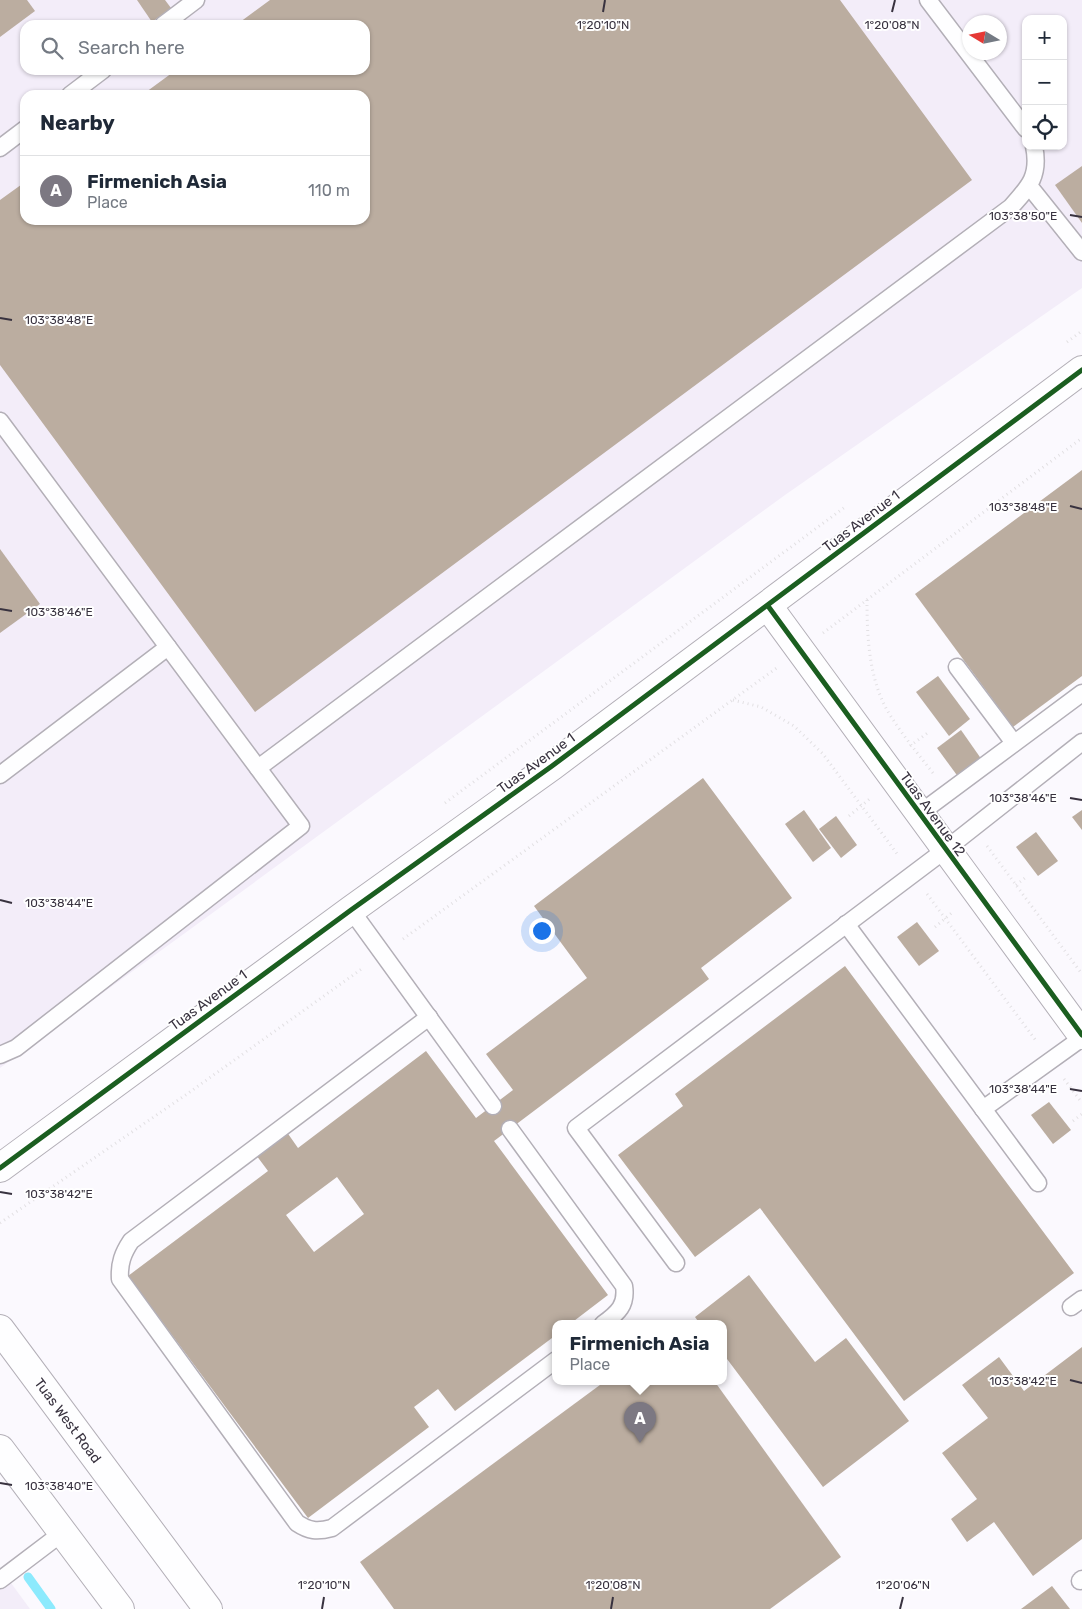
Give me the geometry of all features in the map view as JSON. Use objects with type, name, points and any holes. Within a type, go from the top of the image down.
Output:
[{"type":"street","name":"Tuas Avenue 1","points":[[0,1168],[351,910],[544,772],[1082,370]]},
{"type":"street","name":"Tuas Avenue 12","points":[[768,606],[1082,1037]]},
{"type":"street","name":"Tuas West Road","points":[[0,1329],[208,1609]]},
{"type":"street","points":[[0,1449],[118,1608]]},
{"type":"lane","points":[[170,20],[196,0]]},
{"type":"lane","points":[[928,0],[1022,124]]},
{"type":"lane","points":[[77,90],[96,75]]},
{"type":"lane","points":[[0,148],[20,133]]},
{"type":"lane","points":[[258,768],[1011,207],[1030,187],[1038,164],[1035,150]]},
{"type":"lane","points":[[1030,187],[1082,252]]},
{"type":"lane","points":[[0,421],[301,826],[16,1048],[0,1055]]},
{"type":"lane","points":[[0,775],[168,647]]},
{"type":"lane","points":[[957,667],[1014,743]]},
{"type":"lane","points":[[919,814],[1082,693]]},
{"type":"lane","points":[[676,1263],[576,1128],[945,850],[1082,742]]},
{"type":"lane","points":[[351,910],[493,1106]]},
{"type":"lane","points":[[846,924],[1038,1184]]},
{"type":"lane","points":[[429,1017],[131,1241],[121,1261],[120,1278],[297,1523],[307,1530],[319,1532],[332,1528],[552,1363]]},
{"type":"lane","points":[[983,1109],[1082,1037]]},
{"type":"lane","points":[[510,1129],[624,1286],[624,1301],[621,1309],[608,1320]]},
{"type":"lane","points":[[0,1580],[62,1533]]},
{"type":"path","points":[[1066,343],[1082,331]]},
{"type":"path","points":[[0,1223],[187,1094],[382,954],[800,650],[1082,438]]},
{"type":"path","points":[[441,806],[850,503]]},
{"type":"path","points":[[1074,1121],[1082,1114]]},
{"type":"shaded area","points":[[0,0],[1082,0],[1082,288],[785,495],[0,1068]]},
{"type":"shaded area","points":[[0,1568],[30,1609],[0,1609]]},
{"type":"building","points":[[0,0],[27,0],[35,11],[20,20],[20,22],[0,37]]},
{"type":"building","points":[[137,0],[165,0],[171,8],[155,20],[151,20]]},
{"type":"building","points":[[270,0],[840,0],[972,180],[255,712],[0,365],[0,200],[20,186],[20,225],[370,225],[370,90],[149,90],[169,75],[370,75],[370,20],[243,20]]},
{"type":"building","points":[[1082,166],[1082,223],[1055,185]]},
{"type":"building","points":[[1082,470],[1082,676],[1013,727],[915,594]]},
{"type":"building","points":[[0,549],[40,604],[0,633]]},
{"type":"building","points":[[938,676],[970,719],[949,736],[916,692]]},
{"type":"building","points":[[961,730],[982,760],[959,778],[937,748]]},
{"type":"building","points":[[703,778],[792,898],[701,968],[709,979],[494,1141],[608,1295],[575,1320],[552,1320],[552,1338],[455,1411],[438,1389],[414,1407],[429,1427],[308,1518],[128,1276],[268,1171],[253,1151],[284,1128],[298,1148],[426,1051],[476,1118],[513,1090],[486,1054],[587,978],[534,906]],"holes":[[[337,1177],[364,1214],[314,1252],[286,1215]]]},
{"type":"building","points":[[804,810],[831,848],[813,862],[785,824]]},
{"type":"building","points":[[1082,810],[1082,830],[1072,817]]},
{"type":"building","points":[[836,816],[857,845],[841,858],[819,829]]},
{"type":"building","points":[[1036,832],[1058,861],[1038,876],[1016,847]]},
{"type":"building","points":[[917,922],[939,951],[919,966],[897,937]]},
{"type":"building","points":[[845,966],[1074,1273],[904,1401],[760,1208],[695,1257],[618,1155],[683,1106],[675,1094]]},
{"type":"building","points":[[1049,1102],[1071,1130],[1053,1144],[1031,1115]]},
{"type":"building","points":[[749,1275],[815,1362],[846,1338],[909,1421],[823,1487],[727,1359],[727,1320],[697,1320],[695,1317]]},
{"type":"building","points":[[1082,1347],[1082,1539],[1033,1576],[994,1522],[967,1542],[951,1519],[977,1499],[942,1453],[988,1418],[962,1385],[999,1357],[1024,1391]]},
{"type":"building","points":[[600,1385],[717,1385],[841,1557],[770,1609],[394,1609],[360,1562]]},
{"type":"building","points":[[1052,1586],[1070,1609],[1021,1609]]},
{"type":"waterway","points":[[28,1577],[51,1609]]},
{"type":"cycle path","points":[[0,1168],[351,910],[552,766],[1082,370]]},
{"type":"cycle path","points":[[768,606],[1082,1035]]},
{"type":"place","name":"Firmenich Asia","points":[[640,1443]]}]
